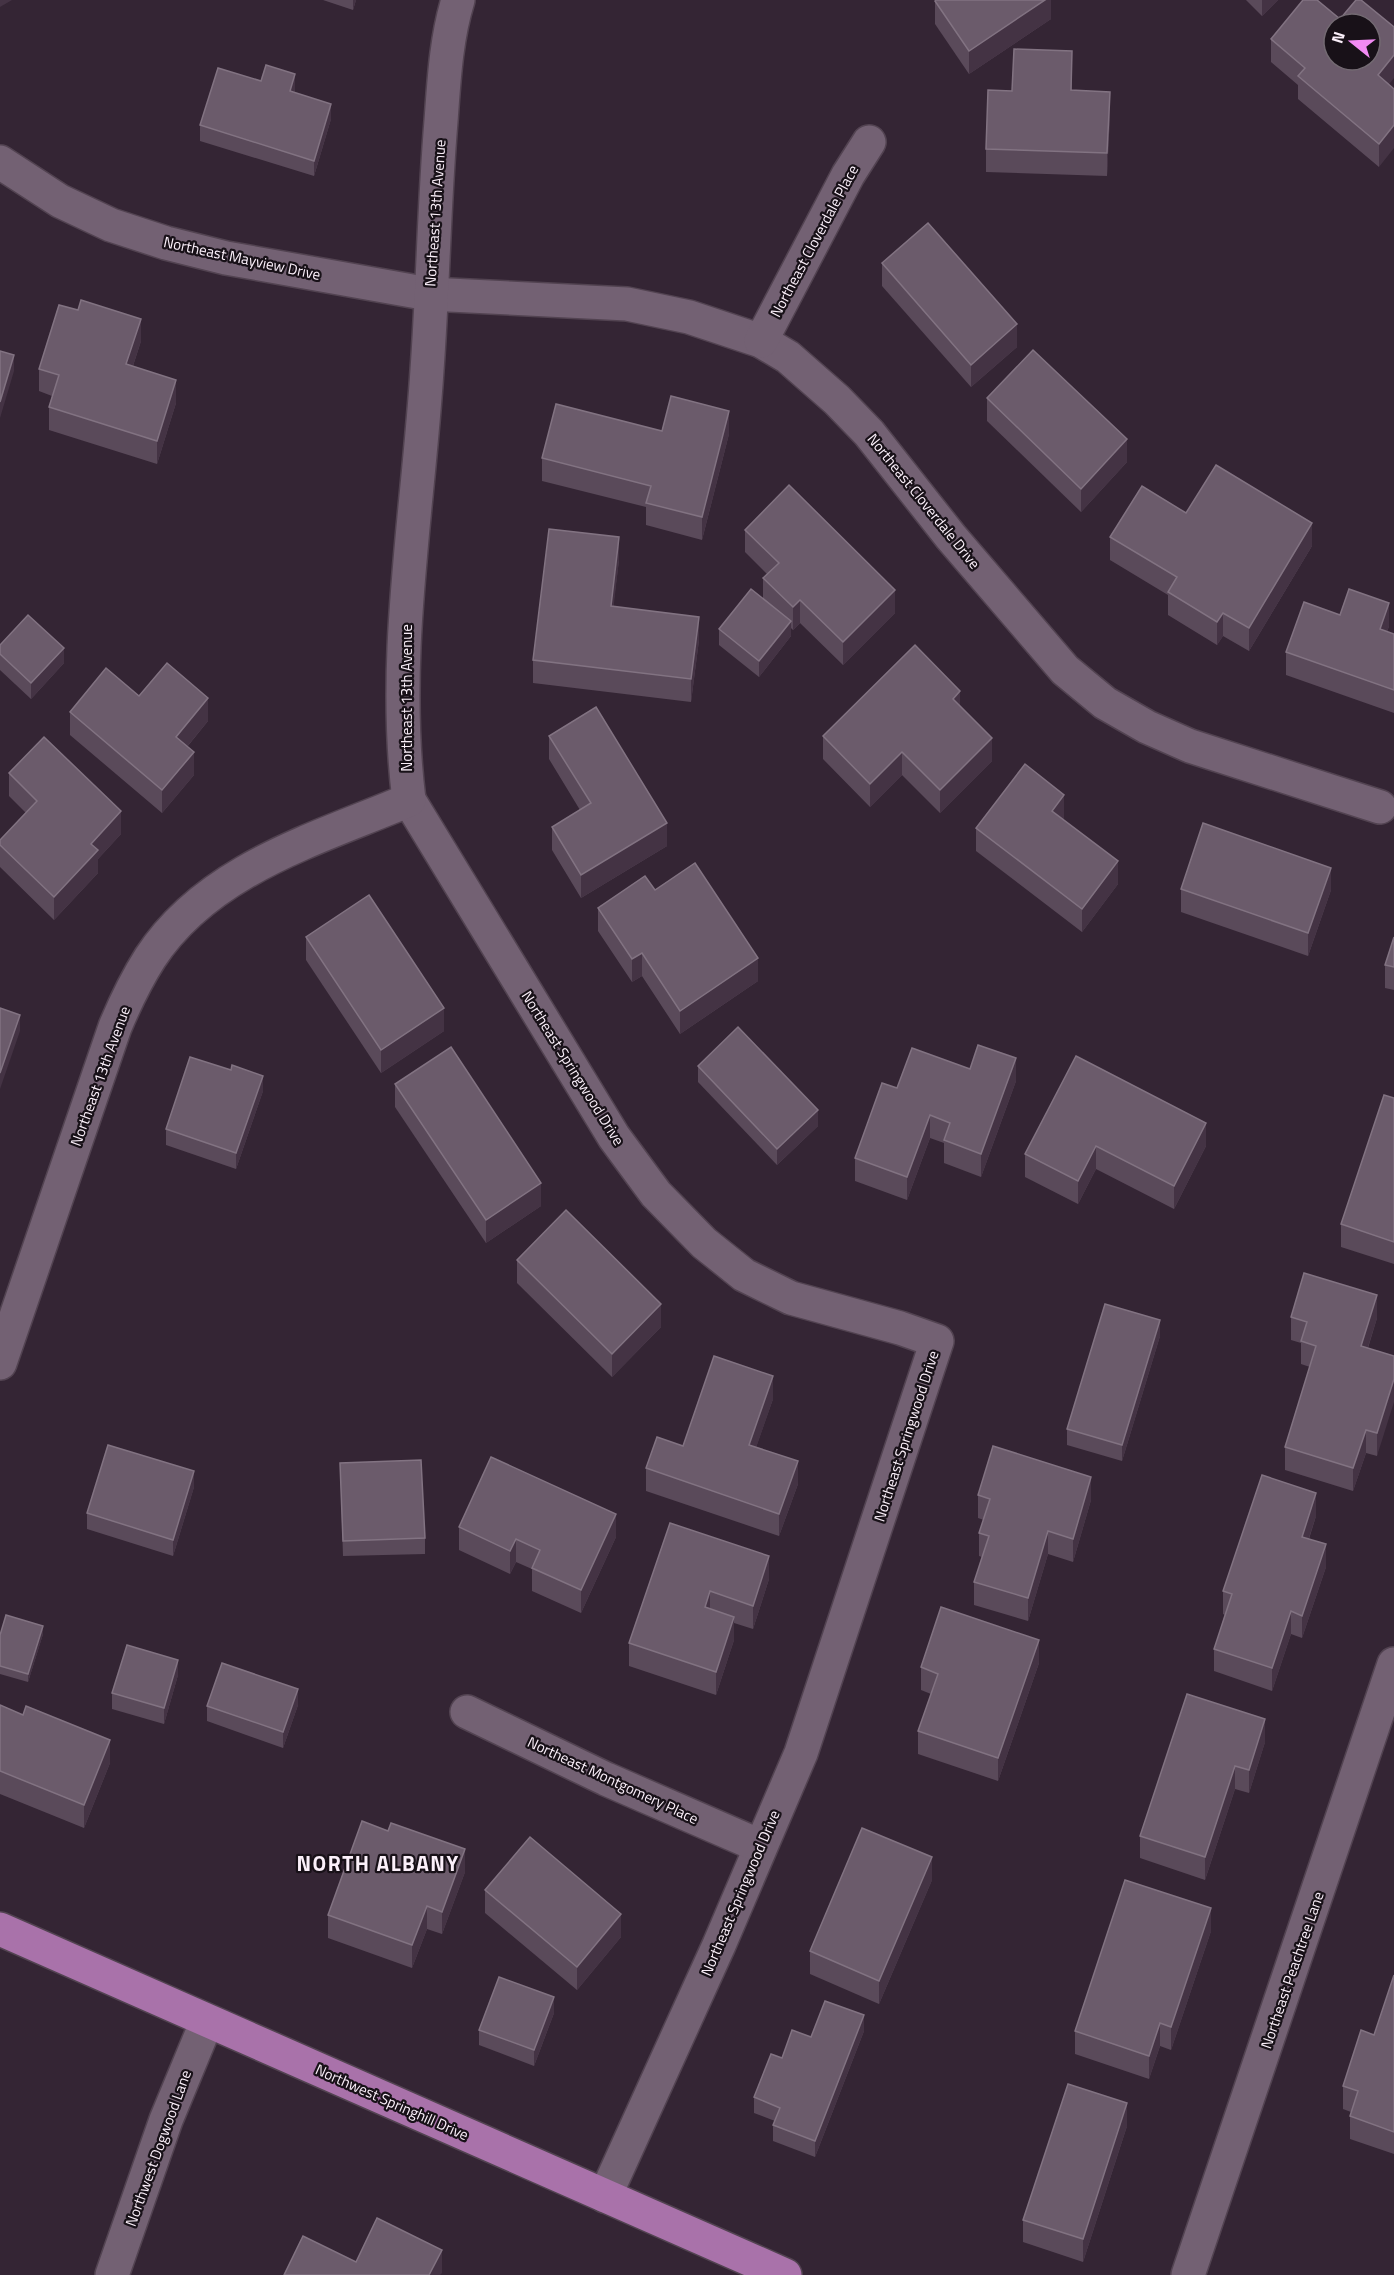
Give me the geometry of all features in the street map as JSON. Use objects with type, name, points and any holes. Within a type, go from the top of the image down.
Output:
[{"type":"main road","name":"Northwest Springhill Drive","points":[[0,1929],[785,2275]]},
{"type":"street","name":"Northeast 13th Avenue","points":[[0,1363],[115,1027],[130,993],[151,956],[178,924],[210,894],[256,864],[409,800],[404,760],[404,638],[428,369],[429,294],[446,60],[458,0]]},
{"type":"street","name":"Northeast Cloverdale Place","points":[[761,341],[848,175],[868,142]]},
{"type":"street","name":"Northeast Mayview Drive","points":[[0,162],[60,201],[111,225],[166,243],[226,258],[429,294]]},
{"type":"street","name":"Northeast Cloverdale Drive","points":[[429,294],[627,304],[689,317],[761,341],[788,357],[837,400],[869,433],[951,537],[1065,670],[1105,703],[1148,727],[1190,746],[1380,807]]},
{"type":"street","name":"Northeast Springwood Drive","points":[[409,800],[614,1137],[656,1194],[688,1227],[744,1275],[791,1298],[900,1328],[937,1341],[801,1753],[719,1945],[605,2196]]},
{"type":"street","name":"Northeast Peachtree Lane","points":[[1188,2275],[1394,1664]]},
{"type":"street","name":"Northeast Montgomery Place","points":[[467,1712],[606,1779],[760,1846]]},
{"type":"street","name":"Northwest Dogwood Lane","points":[[112,2275],[166,2120],[207,2021]]},
{"type":"building","points":[[936,0],[1045,0],[969,51]]},
{"type":"building","points":[[1303,0],[1317,0],[1332,12],[1322,12],[1322,72],[1380,72],[1378,75],[1394,89],[1394,125],[1379,144],[1298,76],[1305,68],[1271,39]]},
{"type":"building","points":[[1356,0],[1361,0],[1376,12],[1346,12]]},
{"type":"building","points":[[1382,17],[1394,27],[1394,55],[1382,70]]},
{"type":"building","points":[[1014,49],[1072,51],[1071,90],[1110,92],[1107,153],[986,149],[988,90],[1012,91]]},
{"type":"building","points":[[266,65],[295,74],[290,91],[331,104],[314,161],[200,125],[218,68],[261,81]]},
{"type":"building","points":[[928,223],[1017,324],[971,365],[882,263]]},
{"type":"building","points":[[81,300],[141,319],[126,364],[176,380],[157,441],[49,407],[59,375],[39,369],[59,305],[78,310]]},
{"type":"building","points":[[1033,350],[1127,439],[1081,489],[987,398]]},
{"type":"building","points":[[0,351],[14,355],[0,402]]},
{"type":"building","points":[[671,396],[729,411],[702,517],[646,503],[651,486],[542,458],[556,404],[662,431]]},
{"type":"building","points":[[1216,465],[1312,523],[1249,628],[1223,613],[1217,622],[1168,592],[1177,577],[1110,537],[1142,486],[1186,513]]},
{"type":"building","points":[[789,485],[895,590],[843,642],[800,600],[793,607],[763,578],[779,563],[745,530]]},
{"type":"building","points":[[549,529],[619,537],[611,606],[699,617],[691,679],[533,660]]},
{"type":"building","points":[[751,589],[791,621],[759,661],[719,629]]},
{"type":"building","points":[[1349,589],[1389,603],[1380,629],[1394,634],[1394,690],[1286,652],[1304,602],[1340,615]]},
{"type":"building","points":[[28,615],[64,648],[31,683],[0,654],[0,645]]},
{"type":"building","points":[[915,645],[960,691],[953,699],[992,738],[940,790],[902,752],[870,784],[823,736]]},
{"type":"building","points":[[167,663],[208,698],[176,737],[194,752],[162,790],[70,712],[106,668],[139,696]]},
{"type":"building","points":[[596,707],[667,823],[581,875],[552,827],[591,803],[549,736]]},
{"type":"building","points":[[44,737],[121,811],[91,844],[98,850],[54,897],[0,845],[0,840],[37,801],[9,773]]},
{"type":"building","points":[[1025,764],[1064,795],[1052,811],[1118,861],[1082,909],[976,828]]},
{"type":"building","points":[[1203,823],[1331,868],[1308,933],[1181,889]]},
{"type":"building","points":[[695,863],[758,958],[680,1011],[642,953],[632,959],[598,908],[645,876],[655,890]]},
{"type":"building","points":[[369,895],[444,1008],[381,1050],[306,937]]},
{"type":"building","points":[[1394,937],[1394,967],[1385,965]]},
{"type":"building","points":[[0,1008],[20,1015],[0,1073]]},
{"type":"building","points":[[738,1027],[818,1110],[777,1149],[698,1066]]},
{"type":"building","points":[[978,1045],[1016,1058],[981,1154],[944,1140],[950,1123],[930,1115],[907,1177],[855,1158],[882,1083],[897,1088],[912,1048],[970,1069]]},
{"type":"building","points":[[451,1047],[541,1183],[486,1220],[395,1084]]},
{"type":"building","points":[[1076,1056],[1206,1123],[1174,1186],[1096,1146],[1078,1181],[1025,1154]]},
{"type":"building","points":[[190,1057],[231,1070],[232,1065],[263,1076],[236,1153],[166,1129]]},
{"type":"building","points":[[1384,1095],[1394,1098],[1394,1242],[1341,1224]]},
{"type":"building","points":[[566,1210],[661,1304],[612,1354],[517,1260]]},
{"type":"building","points":[[1304,1273],[1377,1295],[1361,1346],[1394,1356],[1394,1379],[1377,1433],[1366,1430],[1353,1468],[1285,1447],[1316,1346],[1301,1341],[1307,1322],[1291,1317]]},
{"type":"building","points":[[1105,1304],[1160,1320],[1122,1445],[1067,1429]]},
{"type":"building","points":[[714,1356],[773,1376],[749,1445],[798,1461],[779,1514],[646,1468],[657,1437],[683,1446]]},
{"type":"building","points":[[108,1445],[194,1471],[173,1540],[87,1513]]},
{"type":"building","points":[[993,1446],[1091,1477],[1073,1539],[1048,1531],[1028,1598],[974,1582],[989,1536],[979,1533],[990,1499],[978,1495]]},
{"type":"building","points":[[491,1457],[616,1514],[581,1590],[532,1568],[540,1550],[516,1539],[510,1551],[459,1527]]},
{"type":"building","points":[[421,1460],[425,1538],[343,1541],[340,1463]]},
{"type":"building","points":[[1262,1475],[1316,1493],[1302,1537],[1326,1544],[1302,1616],[1291,1611],[1272,1668],[1214,1649],[1232,1594],[1223,1591]]},
{"type":"building","points":[[670,1523],[769,1556],[753,1606],[710,1591],[705,1607],[734,1617],[716,1672],[629,1643]]},
{"type":"building","points":[[941,1607],[1039,1640],[998,1758],[918,1731],[938,1674],[921,1667]]},
{"type":"building","points":[[6,1615],[43,1626],[28,1674],[0,1666],[0,1635]]},
{"type":"building","points":[[127,1645],[178,1660],[164,1708],[112,1693]]},
{"type":"building","points":[[222,1663],[298,1689],[283,1732],[207,1706]]},
{"type":"building","points":[[1187,1694],[1265,1719],[1249,1770],[1235,1766],[1205,1857],[1140,1836]]},
{"type":"building","points":[[0,1705],[23,1715],[26,1706],[110,1740],[84,1805],[0,1771]]},
{"type":"building","points":[[362,1821],[388,1831],[391,1823],[465,1849],[442,1912],[427,1906],[412,1945],[328,1915]]},
{"type":"building","points":[[862,1828],[932,1857],[879,1981],[810,1951]]},
{"type":"building","points":[[530,1837],[621,1914],[577,1967],[485,1890]]},
{"type":"building","points":[[1125,1880],[1211,1908],[1171,2027],[1160,2023],[1149,2056],[1075,2031]]},
{"type":"building","points":[[1394,1975],[1394,2132],[1350,2116],[1358,2091],[1343,2086],[1361,2030],[1374,2035]]},
{"type":"building","points":[[499,1977],[554,1997],[534,2050],[479,2030]]},
{"type":"building","points":[[825,2001],[864,2015],[815,2141],[773,2125],[780,2108],[754,2097],[771,2054],[782,2058],[792,2030],[811,2037]]},
{"type":"building","points":[[1068,2084],[1127,2103],[1083,2239],[1023,2220]]},
{"type":"building","points":[[377,2218],[442,2250],[429,2275],[284,2275],[303,2236],[356,2262]]},
{"type":"district","name":"NORTH ALBANY","points":[[378,1863]]}]
